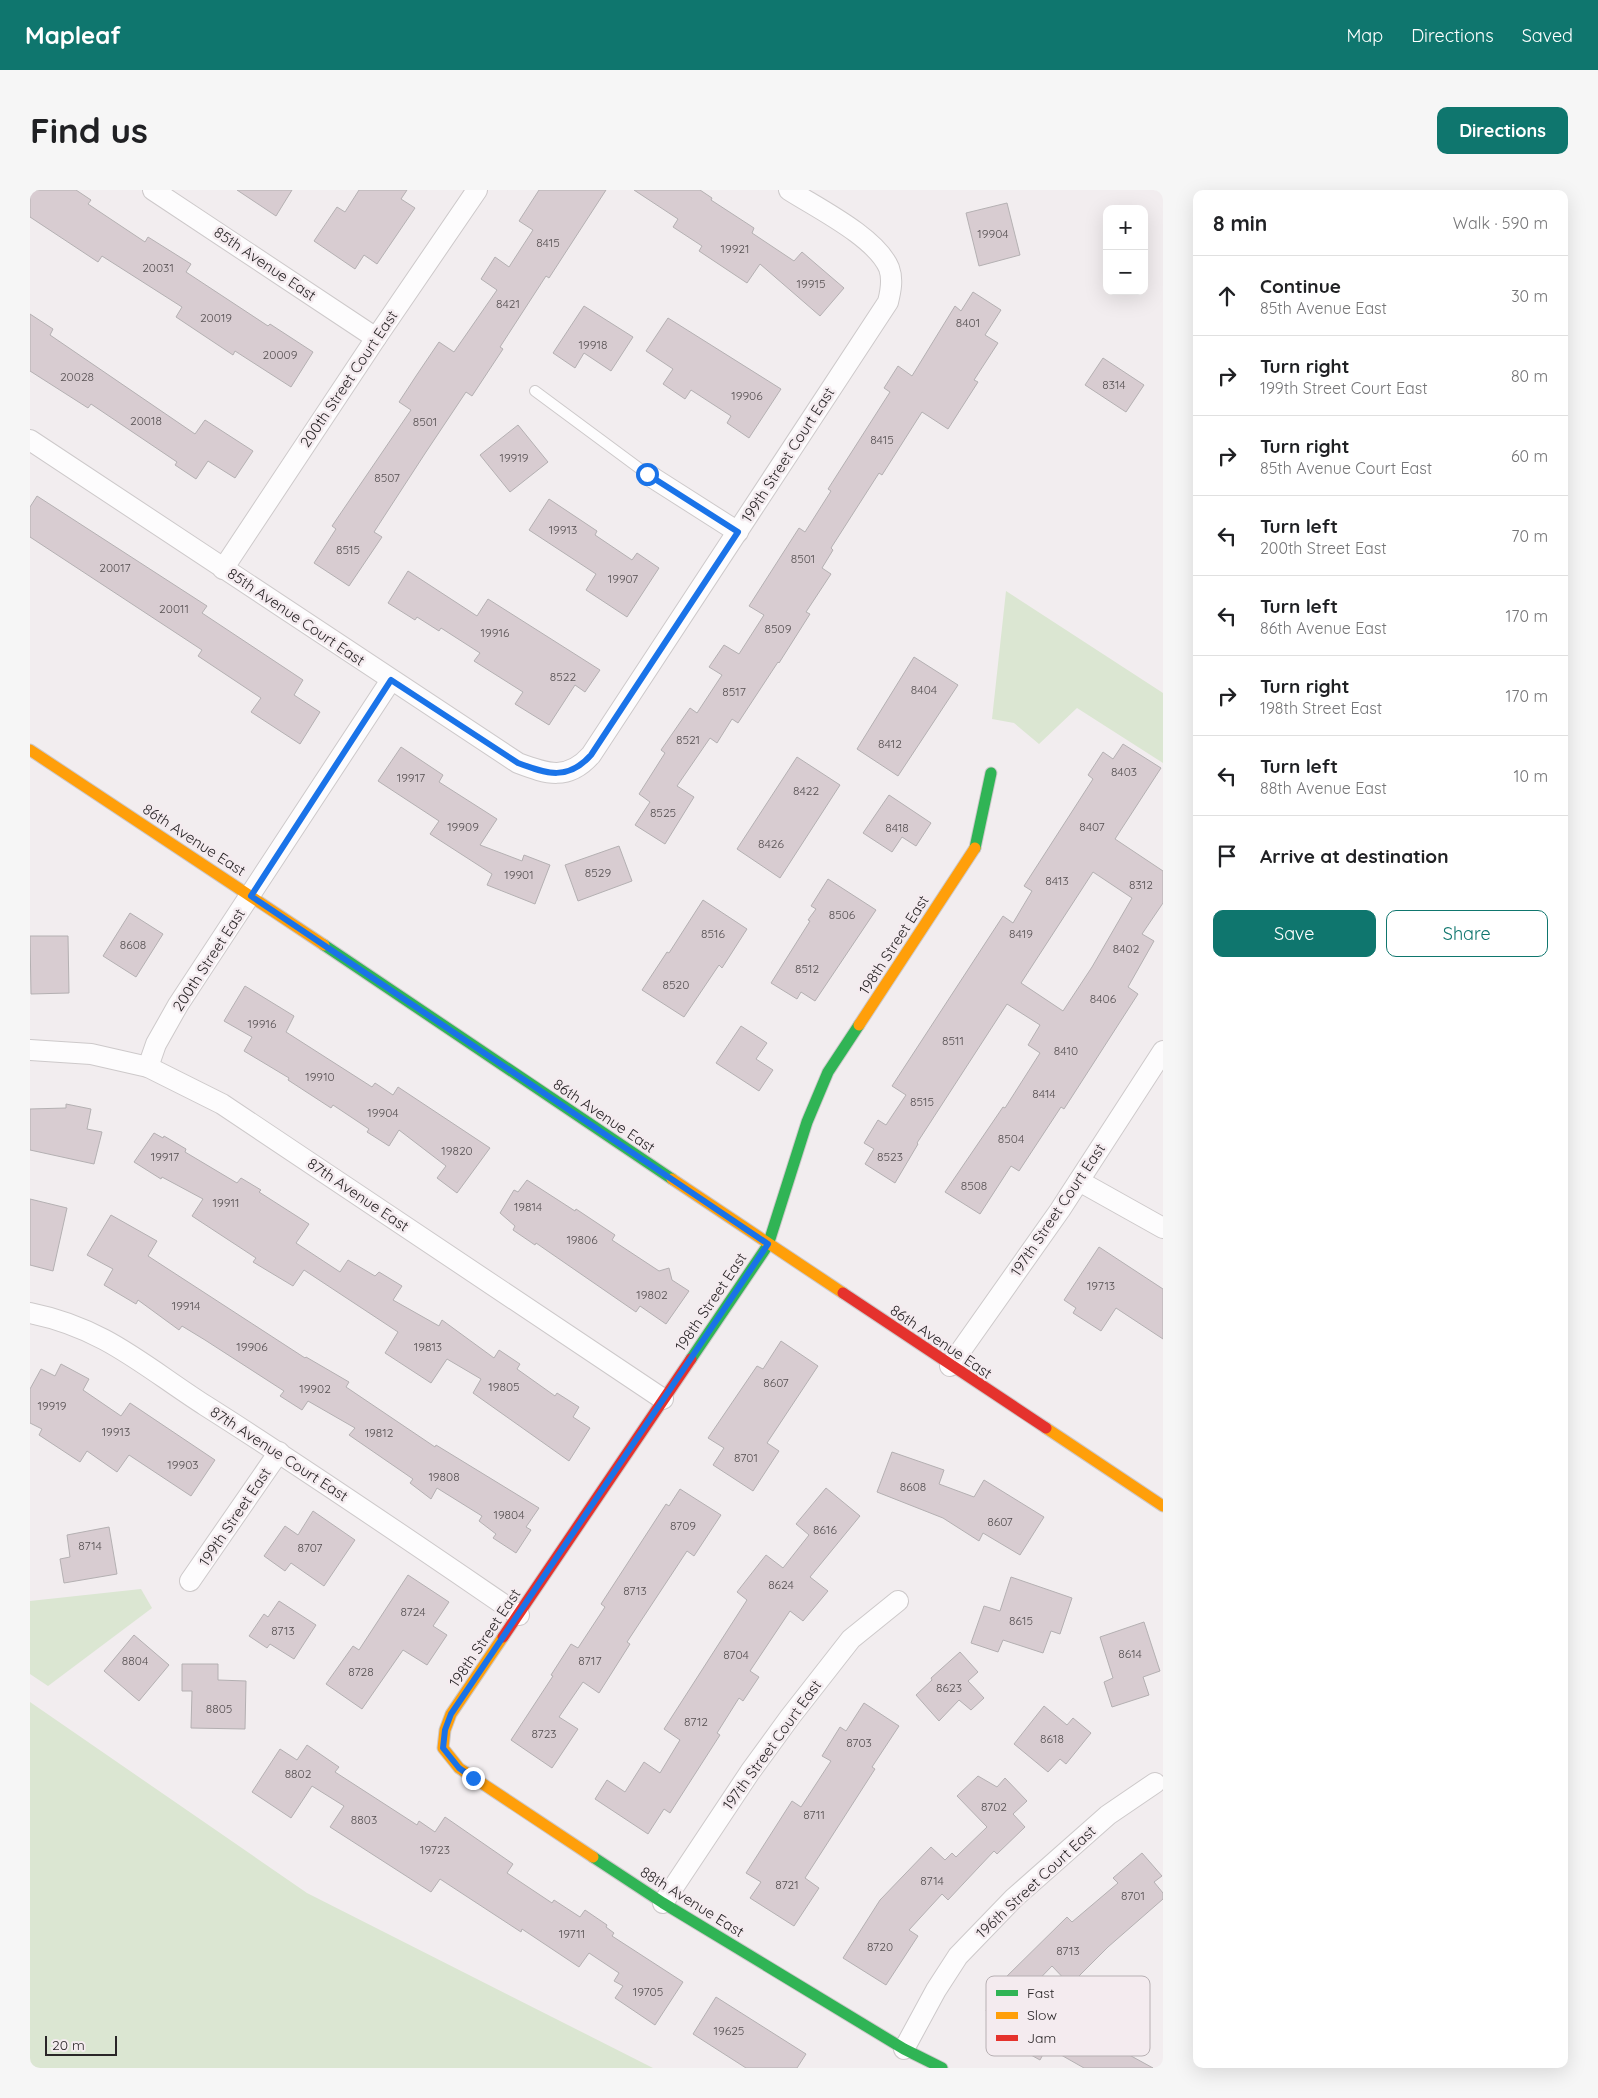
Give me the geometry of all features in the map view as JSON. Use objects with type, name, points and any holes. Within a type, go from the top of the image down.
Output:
[{"type":"street","name":"200th Street Court East","points":[[223,569],[376,338],[477,190]]},
{"type":"street","name":"199th Street Court East","points":[[570,772],[582,765],[591,755],[888,302],[891,279],[888,267],[881,255],[865,238],[789,190]]},
{"type":"street","name":"85th Avenue East","points":[[157,191],[376,338]]},
{"type":"street","name":"85th Avenue Court East","points":[[30,440],[518,763],[553,774],[570,772]]},
{"type":"street","points":[[647,474],[738,532]]},
{"type":"street","name":"200th Street East","points":[[148,1067],[156,1044],[178,1005],[391,680]]},
{"type":"street","name":"86th Avenue East","points":[[30,750],[251,896],[950,1366],[1163,1506]]},
{"type":"street","name":"198th Street East","points":[[444,1742],[445,1730],[451,1714],[768,1244],[806,1122],[828,1072],[975,849],[990,773]]},
{"type":"street","name":"87th Avenue East","points":[[30,1050],[91,1054],[148,1067],[222,1104],[663,1399]]},
{"type":"street","name":"197th Street Court East","points":[[950,1366],[1079,1181],[1163,1051]]},
{"type":"street","points":[[1079,1181],[1163,1228]]},
{"type":"street","name":"87th Avenue Court East","points":[[30,1313],[54,1318],[111,1342],[279,1452],[519,1615]]},
{"type":"street","name":"199th Street East","points":[[190,1581],[279,1452]]},
{"type":"street","name":"197th Street Court East","points":[[663,1902],[750,1772],[790,1717],[851,1639],[898,1601]]},
{"type":"street","name":"88th Avenue East","points":[[444,1742],[443,1748],[449,1758],[473,1778],[663,1902],[904,2049],[942,2068]]},
{"type":"street","name":"196th Street Court East","points":[[904,2049],[936,1990],[958,1956],[1014,1898],[1108,1815],[1155,1783]]},
{"type":"lane","points":[[535,391],[647,474]]},
{"type":"green space","points":[[1006,591],[1163,693],[1163,763],[1077,708],[1039,744],[1014,723],[992,719]]},
{"type":"green space","points":[[141,1589],[152,1608],[48,1686],[30,1674],[30,1601]]},
{"type":"green space","points":[[30,1702],[307,1893],[653,2068],[30,2068]]},
{"type":"building","points":[[30,190],[76,190],[91,200],[88,204],[145,242],[148,237],[191,264],[186,272],[268,326],[270,324],[313,352],[291,387],[235,351],[233,355],[176,317],[182,307],[102,256],[98,262],[30,217]]},
{"type":"building","points":[[237,190],[292,190],[276,216]]},
{"type":"building","points":[[359,190],[407,190],[401,199],[415,208],[377,264],[364,255],[355,269],[314,241],[337,207],[345,212]]},
{"type":"building","points":[[539,190],[606,190],[549,278],[546,276],[500,347],[503,349],[472,396],[466,392],[374,532],[382,537],[349,586],[314,563],[336,529],[332,526],[411,410],[399,402],[416,376],[439,342],[454,352],[497,290],[481,279],[495,257],[509,267],[533,230],[519,221]]},
{"type":"building","points":[[634,190],[700,190],[712,198],[711,200],[754,228],[752,233],[794,261],[802,252],[844,288],[820,316],[760,264],[747,283],[699,251],[702,246],[673,227],[678,219]]},
{"type":"building","points":[[1007,203],[1020,255],[979,266],[966,213]]},
{"type":"building","points":[[973,292],[1001,310],[985,335],[998,343],[974,380],[978,382],[948,429],[922,412],[882,475],[879,473],[831,548],[833,550],[822,568],[831,574],[806,612],[810,614],[779,663],[738,723],[732,719],[717,743],[710,738],[677,786],[694,797],[665,844],[635,825],[650,802],[639,794],[665,753],[661,750],[690,708],[697,713],[722,675],[709,667],[724,645],[739,654],[764,615],[749,606],[799,528],[805,532],[831,491],[828,489],[890,392],[884,388],[898,366],[912,376],[955,306],[961,311]]},
{"type":"building","points":[[584,306],[633,337],[611,371],[584,353],[575,368],[553,353]]},
{"type":"building","points":[[30,314],[53,329],[50,335],[195,434],[205,420],[253,451],[235,478],[208,461],[196,479],[175,465],[177,462],[91,404],[88,408],[30,371]]},
{"type":"building","points":[[668,318],[781,389],[749,438],[727,423],[731,416],[691,390],[685,399],[663,384],[673,369],[646,351]]},
{"type":"building","points":[[1103,358],[1144,385],[1126,412],[1085,385]]},
{"type":"building","points":[[518,425],[548,462],[510,492],[480,455]]},
{"type":"building","points":[[37,496],[207,606],[202,613],[303,680],[294,695],[320,712],[300,744],[251,712],[261,698],[198,656],[202,650],[30,537],[30,507]]},
{"type":"building","points":[[549,499],[597,531],[595,535],[632,560],[637,553],[659,568],[627,617],[586,590],[596,574],[529,530]]},
{"type":"building","points":[[408,571],[477,616],[488,599],[600,670],[585,692],[575,685],[549,725],[515,704],[523,692],[474,661],[480,653],[441,628],[439,631],[417,617],[415,620],[388,603]]},
{"type":"building","points":[[914,657],[958,685],[898,776],[857,749]]},
{"type":"building","points":[[1123,744],[1161,768],[1115,839],[1163,871],[1163,903],[1142,934],[1154,941],[1128,987],[1138,994],[1064,1109],[1061,1107],[1019,1171],[1011,1166],[980,1214],[945,1192],[1003,1107],[1005,1108],[1040,1053],[1028,1045],[1040,1025],[1007,1004],[917,1143],[895,1183],[865,1164],[874,1149],[864,1143],[878,1120],[886,1125],[906,1095],[892,1086],[1003,916],[1013,923],[1032,891],[1024,886],[1093,779],[1088,775],[1103,752],[1113,759]],"holes":[[[1093,872],[1132,898],[1092,967],[1063,1011],[1021,983]]]},
{"type":"building","points":[[401,747],[443,775],[439,782],[497,819],[480,845],[522,861],[524,855],[550,865],[535,904],[487,885],[492,874],[430,834],[439,821],[378,781]]},
{"type":"building","points":[[797,757],[840,785],[780,878],[737,849]]},
{"type":"building","points":[[889,795],[931,823],[916,846],[902,837],[892,852],[863,833]]},
{"type":"building","points":[[619,846],[632,881],[578,901],[565,865]]},
{"type":"building","points":[[828,879],[876,910],[815,1001],[801,992],[797,999],[771,983],[810,921],[808,920],[816,909],[811,906]]},
{"type":"building","points":[[703,900],[747,929],[722,968],[719,965],[684,1017],[642,990],[667,952],[669,953]]},
{"type":"building","points":[[130,913],[163,934],[136,977],[103,956]]},
{"type":"building","points":[[30,936],[68,936],[69,993],[31,994]]},
{"type":"building","points":[[245,986],[294,1016],[286,1032],[372,1087],[375,1083],[393,1095],[398,1087],[490,1148],[457,1193],[437,1178],[446,1166],[399,1130],[389,1146],[367,1132],[369,1129],[333,1105],[331,1108],[288,1080],[289,1078],[244,1051],[252,1037],[224,1021]]},
{"type":"building","points":[[741,1026],[767,1043],[756,1059],[773,1070],[759,1091],[716,1063]]},
{"type":"building","points":[[66,1104],[91,1109],[87,1129],[102,1132],[94,1164],[30,1150],[30,1109],[66,1108]]},
{"type":"building","points":[[154,1133],[163,1138],[164,1136],[186,1149],[185,1152],[237,1183],[241,1178],[261,1190],[259,1192],[309,1224],[296,1243],[340,1272],[348,1260],[375,1276],[379,1272],[402,1286],[393,1300],[439,1326],[442,1320],[494,1358],[499,1350],[520,1364],[517,1369],[555,1396],[557,1393],[579,1407],[573,1417],[590,1428],[569,1461],[473,1393],[481,1379],[447,1359],[431,1383],[385,1353],[398,1332],[304,1270],[293,1286],[253,1262],[256,1258],[192,1216],[203,1199],[162,1177],[161,1179],[134,1162]]},
{"type":"building","points":[[527,1180],[615,1235],[612,1240],[659,1271],[669,1268],[672,1280],[689,1291],[666,1324],[640,1306],[636,1312],[536,1243],[535,1245],[513,1230],[515,1226],[500,1213],[514,1190],[518,1192]]},
{"type":"building","points":[[30,1199],[67,1208],[53,1271],[30,1265]]},
{"type":"building","points":[[111,1215],[157,1241],[148,1256],[305,1358],[349,1382],[346,1387],[435,1447],[436,1445],[539,1508],[526,1527],[531,1530],[516,1553],[493,1538],[496,1534],[479,1521],[482,1516],[437,1488],[431,1499],[410,1483],[413,1479],[349,1435],[355,1428],[308,1401],[302,1410],[280,1396],[284,1391],[205,1340],[182,1326],[179,1330],[138,1300],[136,1304],[104,1285],[113,1269],[87,1255]]},
{"type":"building","points":[[1099,1247],[1163,1289],[1163,1339],[1116,1308],[1101,1331],[1073,1313],[1076,1308],[1064,1300]]},
{"type":"building","points":[[781,1341],[818,1366],[767,1443],[779,1451],[753,1491],[713,1465],[724,1448],[708,1438],[757,1366],[763,1369]]},
{"type":"building","points":[[61,1364],[89,1379],[83,1390],[121,1416],[130,1403],[215,1460],[191,1496],[129,1455],[117,1472],[87,1451],[80,1462],[39,1435],[42,1429],[30,1423],[30,1389],[41,1369],[55,1376]]},
{"type":"building","points":[[892,1452],[944,1470],[939,1484],[974,1497],[984,1480],[1044,1517],[1020,1555],[983,1533],[979,1541],[943,1518],[877,1492]]},
{"type":"building","points":[[826,1488],[860,1516],[810,1577],[828,1591],[803,1621],[790,1611],[750,1671],[759,1677],[743,1701],[739,1698],[717,1733],[720,1735],[670,1813],[664,1809],[648,1834],[595,1799],[607,1780],[625,1792],[644,1762],[660,1773],[680,1740],[664,1729],[747,1600],[737,1592],[766,1555],[783,1568],[809,1535],[796,1524]]},
{"type":"building","points":[[680,1489],[721,1515],[694,1556],[687,1551],[627,1642],[630,1644],[599,1693],[583,1682],[559,1717],[578,1729],[552,1768],[511,1740],[553,1676],[551,1675],[571,1644],[578,1648],[605,1607],[601,1604],[666,1504],[669,1506]]},
{"type":"building","points":[[313,1511],[355,1540],[324,1586],[291,1563],[285,1571],[264,1556],[285,1526],[298,1535]]},
{"type":"building","points":[[109,1527],[117,1574],[64,1583],[60,1559],[70,1557],[67,1535]]},
{"type":"building","points":[[408,1575],[449,1602],[433,1626],[447,1635],[427,1665],[403,1650],[362,1709],[326,1684],[353,1646],[359,1650]]},
{"type":"building","points":[[1011,1577],[1072,1598],[1060,1634],[1051,1631],[1043,1653],[1003,1640],[998,1652],[971,1643],[984,1606],[1000,1611]]},
{"type":"building","points":[[279,1601],[316,1625],[294,1659],[270,1644],[267,1648],[249,1636],[264,1614],[268,1617]]},
{"type":"building","points":[[1144,1622],[1160,1671],[1143,1677],[1149,1695],[1112,1707],[1104,1682],[1113,1678],[1100,1637]]},
{"type":"building","points":[[134,1635],[169,1665],[139,1701],[104,1671]]},
{"type":"building","points":[[960,1652],[978,1672],[968,1681],[984,1698],[971,1710],[959,1700],[939,1721],[916,1695],[932,1680],[931,1678]]},
{"type":"building","points":[[182,1664],[218,1664],[218,1680],[246,1681],[245,1729],[191,1728],[192,1691],[182,1691]]},
{"type":"building","points":[[864,1703],[899,1726],[872,1767],[875,1769],[805,1878],[819,1888],[794,1926],[750,1898],[761,1882],[746,1873],[792,1801],[801,1807],[831,1761],[822,1756],[840,1727],[846,1731]]},
{"type":"building","points":[[1044,1706],[1067,1725],[1073,1718],[1091,1733],[1066,1764],[1060,1759],[1048,1772],[1014,1744]]},
{"type":"building","points":[[307,1745],[339,1767],[335,1772],[417,1825],[419,1821],[435,1832],[445,1817],[513,1864],[507,1873],[552,1903],[554,1900],[580,1917],[585,1910],[607,1925],[606,1927],[614,1933],[612,1936],[683,1982],[655,2025],[615,1998],[623,1986],[614,1981],[619,1973],[589,1953],[579,1967],[522,1929],[521,1932],[440,1879],[431,1892],[330,1827],[344,1806],[312,1786],[291,1818],[252,1792],[280,1749],[297,1760]]},
{"type":"building","points":[[978,1776],[997,1787],[1005,1778],[1027,1801],[1013,1814],[1025,1827],[997,1854],[994,1851],[948,1900],[942,1894],[909,1930],[918,1936],[886,1985],[843,1958],[880,1900],[931,1847],[945,1860],[952,1853],[956,1857],[987,1827],[957,1796]]},
{"type":"building","points":[[1142,1853],[1162,1876],[1154,1882],[1163,1893],[1163,1899],[1108,1947],[1079,1976],[1061,1976],[1052,1966],[1042,1976],[1007,1976],[1067,1917],[1072,1922],[1118,1883],[1113,1878]]},
{"type":"building","points":[[716,1997],[806,2054],[797,2068],[746,2068],[693,2034]]},
{"type":"building","points":[[1033,2056],[1042,2056],[1040,2060]]},
{"type":"building","points":[[1063,2056],[1131,2056],[1153,2068],[1084,2068]]},
{"type":"traffic: fast","points":[[975,848],[991,773]]},
{"type":"traffic: fast","points":[[324,945],[672,1179]]},
{"type":"traffic: fast","points":[[691,1359],[768,1245],[807,1122],[828,1072],[859,1025]]},
{"type":"traffic: fast","points":[[593,1857],[663,1903],[904,2049],[942,2068]]},
{"type":"traffic: slow","points":[[30,750],[324,945]]},
{"type":"traffic: slow","points":[[859,1025],[975,848]]},
{"type":"traffic: slow","points":[[672,1179],[843,1293]]},
{"type":"traffic: slow","points":[[1046,1428],[1163,1506]]},
{"type":"traffic: slow","points":[[503,1637],[451,1714],[445,1730],[443,1748],[459,1768],[593,1857]]},
{"type":"traffic: jam","points":[[843,1293],[1046,1428]]},
{"type":"traffic: jam","points":[[503,1637],[691,1359]]},
{"type":"route","points":[[473,1778],[449,1758],[443,1748],[445,1730],[451,1714],[768,1244],[251,896],[391,680],[518,763],[553,774],[570,772],[582,765],[591,755],[738,532],[647,474]]}]
